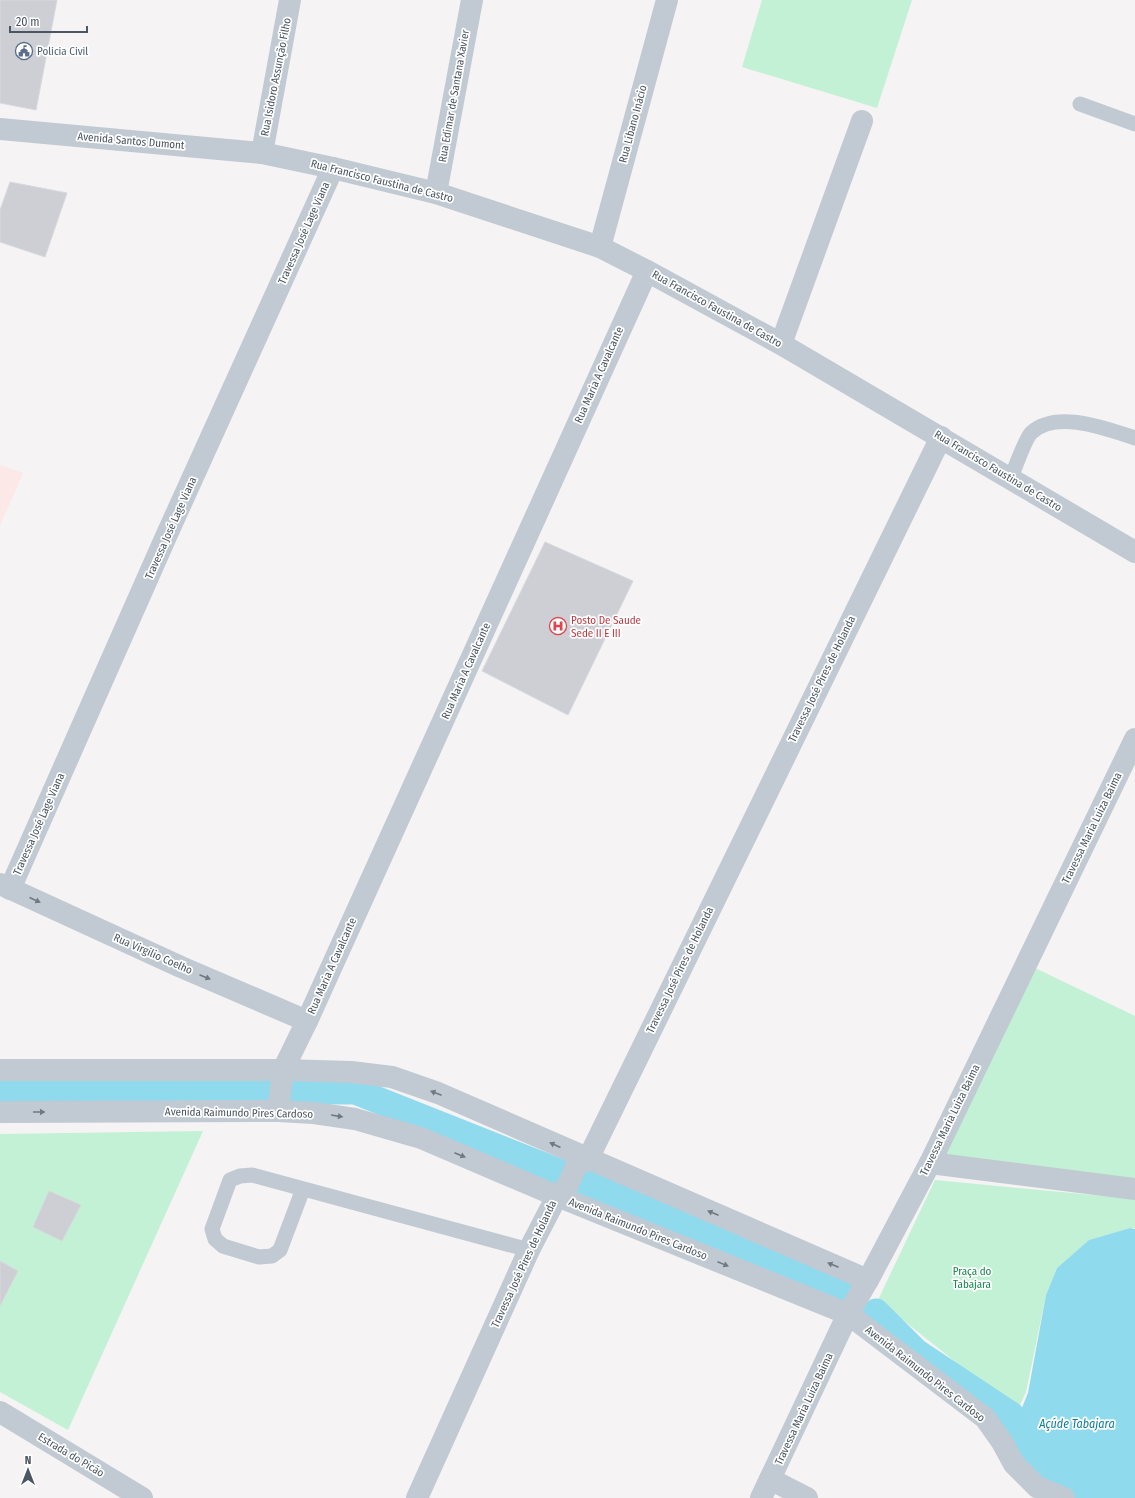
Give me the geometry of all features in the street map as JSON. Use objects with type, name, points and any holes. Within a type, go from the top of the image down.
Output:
[{"type":"street","name":"Rua Isidoro Assunção Filho","points":[[262,153],[290,0]]},
{"type":"street","name":"Rua Edimar de Santana Xavier","points":[[436,193],[472,0]]},
{"type":"street","name":"Rua Líbano Inácio","points":[[600,247],[667,0]]},
{"type":"street","points":[[781,344],[862,121]]},
{"type":"street","name":"Avenida Santos Dumont","points":[[0,129],[262,153]]},
{"type":"street","name":"Rua Francisco Faustina de Castro","points":[[262,153],[333,168],[436,193],[600,247],[781,344],[1135,552]]},
{"type":"street","name":"Travessa José Lage Viana","points":[[5,886],[333,168]]},
{"type":"street","name":"Rua Maria A Cavalcante","points":[[279,1106],[283,1072],[647,271]]},
{"type":"street","name":"Travessa José Pires de Holanda","points":[[417,1498],[529,1250],[562,1191],[582,1162],[941,437]]},
{"type":"street","name":"Travessa Maria Luiza Baima","points":[[766,1489],[848,1314],[868,1280],[930,1163],[1135,739]]},
{"type":"street","name":"Rua Virgilio Coelho","points":[[5,886],[181,967],[307,1020]]},
{"type":"street","points":[[0,1070],[351,1072],[392,1076],[438,1093],[582,1162],[868,1280]]},
{"type":"street","name":"Avenida Raimundo Pires Cardoso","points":[[0,1112],[279,1106],[355,1119],[422,1138],[562,1191],[848,1314],[986,1418],[1014,1464],[1037,1487],[1064,1498]]},
{"type":"street","points":[[930,1163],[1135,1189]]},
{"type":"street","name":"Estrada do Picão","points":[[0,1412],[138,1497]]},
{"type":"street","points":[[766,1489],[807,1498]]},
{"type":"lane","points":[[1080,104],[1135,124]]},
{"type":"lane","points":[[1011,478],[1030,434],[1045,425],[1067,422],[1100,427],[1135,438]]},
{"type":"lane","points":[[303,1189],[280,1250],[272,1256],[259,1257],[222,1246],[215,1239],[212,1229],[230,1180],[240,1176],[252,1175],[529,1250]]},
{"type":"shaded area","points":[[0,465],[23,473],[0,525]]},
{"type":"green space","points":[[762,0],[912,0],[877,108],[742,67]]},
{"type":"green space","points":[[1035,968],[1135,1016],[1135,1184],[941,1157]]},
{"type":"green space","points":[[203,1131],[68,1430],[0,1392],[0,1134]]},
{"type":"green space","name":"Praça do Tabajara","points":[[935,1180],[1135,1199],[1135,1228],[1130,1228],[1089,1240],[1057,1268],[1046,1295],[1026,1392],[1017,1411],[878,1300]]},
{"type":"water","name":"Açúde Tabajara","points":[[1130,1228],[1135,1229],[1135,1498],[1090,1498],[1044,1472],[1036,1465],[1024,1446],[1020,1435],[1019,1415],[1028,1393],[1046,1295],[1057,1268],[1089,1240]]},
{"type":"building","name":"Policia Civil","points":[[0,0],[57,0],[36,110],[0,103]]},
{"type":"building","points":[[10,182],[67,193],[45,257],[0,242],[0,210]]},
{"type":"building","name":"Posto De Saude Sede II E III","points":[[545,542],[633,581],[568,715],[482,671]]},
{"type":"building","points":[[49,1191],[81,1205],[62,1241],[33,1227]]},
{"type":"building","points":[[0,1261],[18,1271],[0,1306]]},
{"type":"waterway","points":[[0,1089],[355,1091],[587,1183],[850,1297]]},
{"type":"waterway","points":[[876,1312],[916,1352],[1011,1415],[1020,1452],[1041,1479],[1077,1498]]},
{"type":"place","name":"Policia Civil","points":[[24,51]]},
{"type":"place","name":"Posto De Saude Sede II E III","points":[[558,626]]}]
